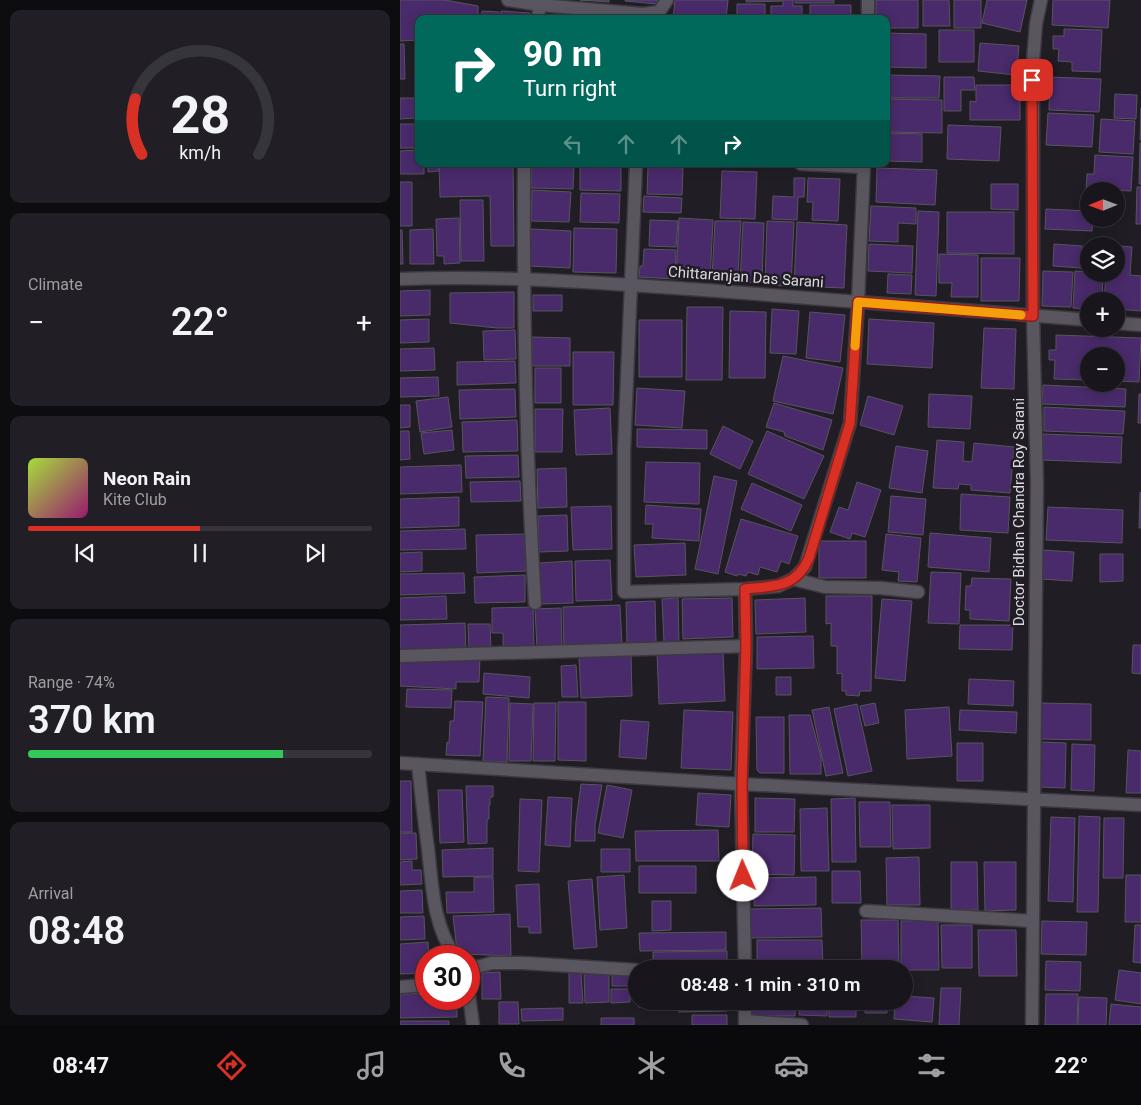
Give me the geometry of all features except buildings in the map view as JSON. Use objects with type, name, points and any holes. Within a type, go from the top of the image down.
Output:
[{"type":"street","points":[[508,0],[540,2],[636,15]]},
{"type":"street","points":[[647,15],[659,12],[667,0]]},
{"type":"street","points":[[868,0],[868,15]]},
{"type":"street","name":"Doctor Bidhan Chandra Roy Sarani","points":[[1032,1025],[1037,483],[1033,316],[1032,61],[1041,0]]},
{"type":"street","points":[[538,15],[540,2]]},
{"type":"street","points":[[524,167],[523,279],[527,472],[534,603]]},
{"type":"street","points":[[636,167],[624,450],[624,592],[745,589],[778,586],[793,579],[805,567],[850,423],[864,167]]},
{"type":"street","name":"Chittaranjan Das Sarani","points":[[400,279],[523,279],[631,285],[1080,319]]},
{"type":"street","points":[[1125,324],[1141,325]]},
{"type":"street","points":[[793,579],[825,587],[881,588],[918,592]]},
{"type":"street","points":[[745,589],[746,646],[742,784],[745,960]]},
{"type":"street","points":[[400,656],[746,646]]},
{"type":"street","points":[[400,763],[742,784],[1141,805]]},
{"type":"street","points":[[418,764],[432,887],[437,914],[449,945]]},
{"type":"street","points":[[866,911],[1033,921]]},
{"type":"street","points":[[480,966],[492,963],[523,962],[628,969]]},
{"type":"street","points":[[400,987],[415,986]]},
{"type":"street","points":[[471,1010],[473,1025]]},
{"type":"street","points":[[745,1010],[745,1023],[802,1025]]},
{"type":"slow traffic","points":[[855,346],[858,302],[1021,315]]},
{"type":"route","points":[[743,876],[742,784],[746,646],[745,589],[778,586],[786,583],[799,574],[809,558],[850,423],[858,302],[1033,316],[1032,80]]}]
